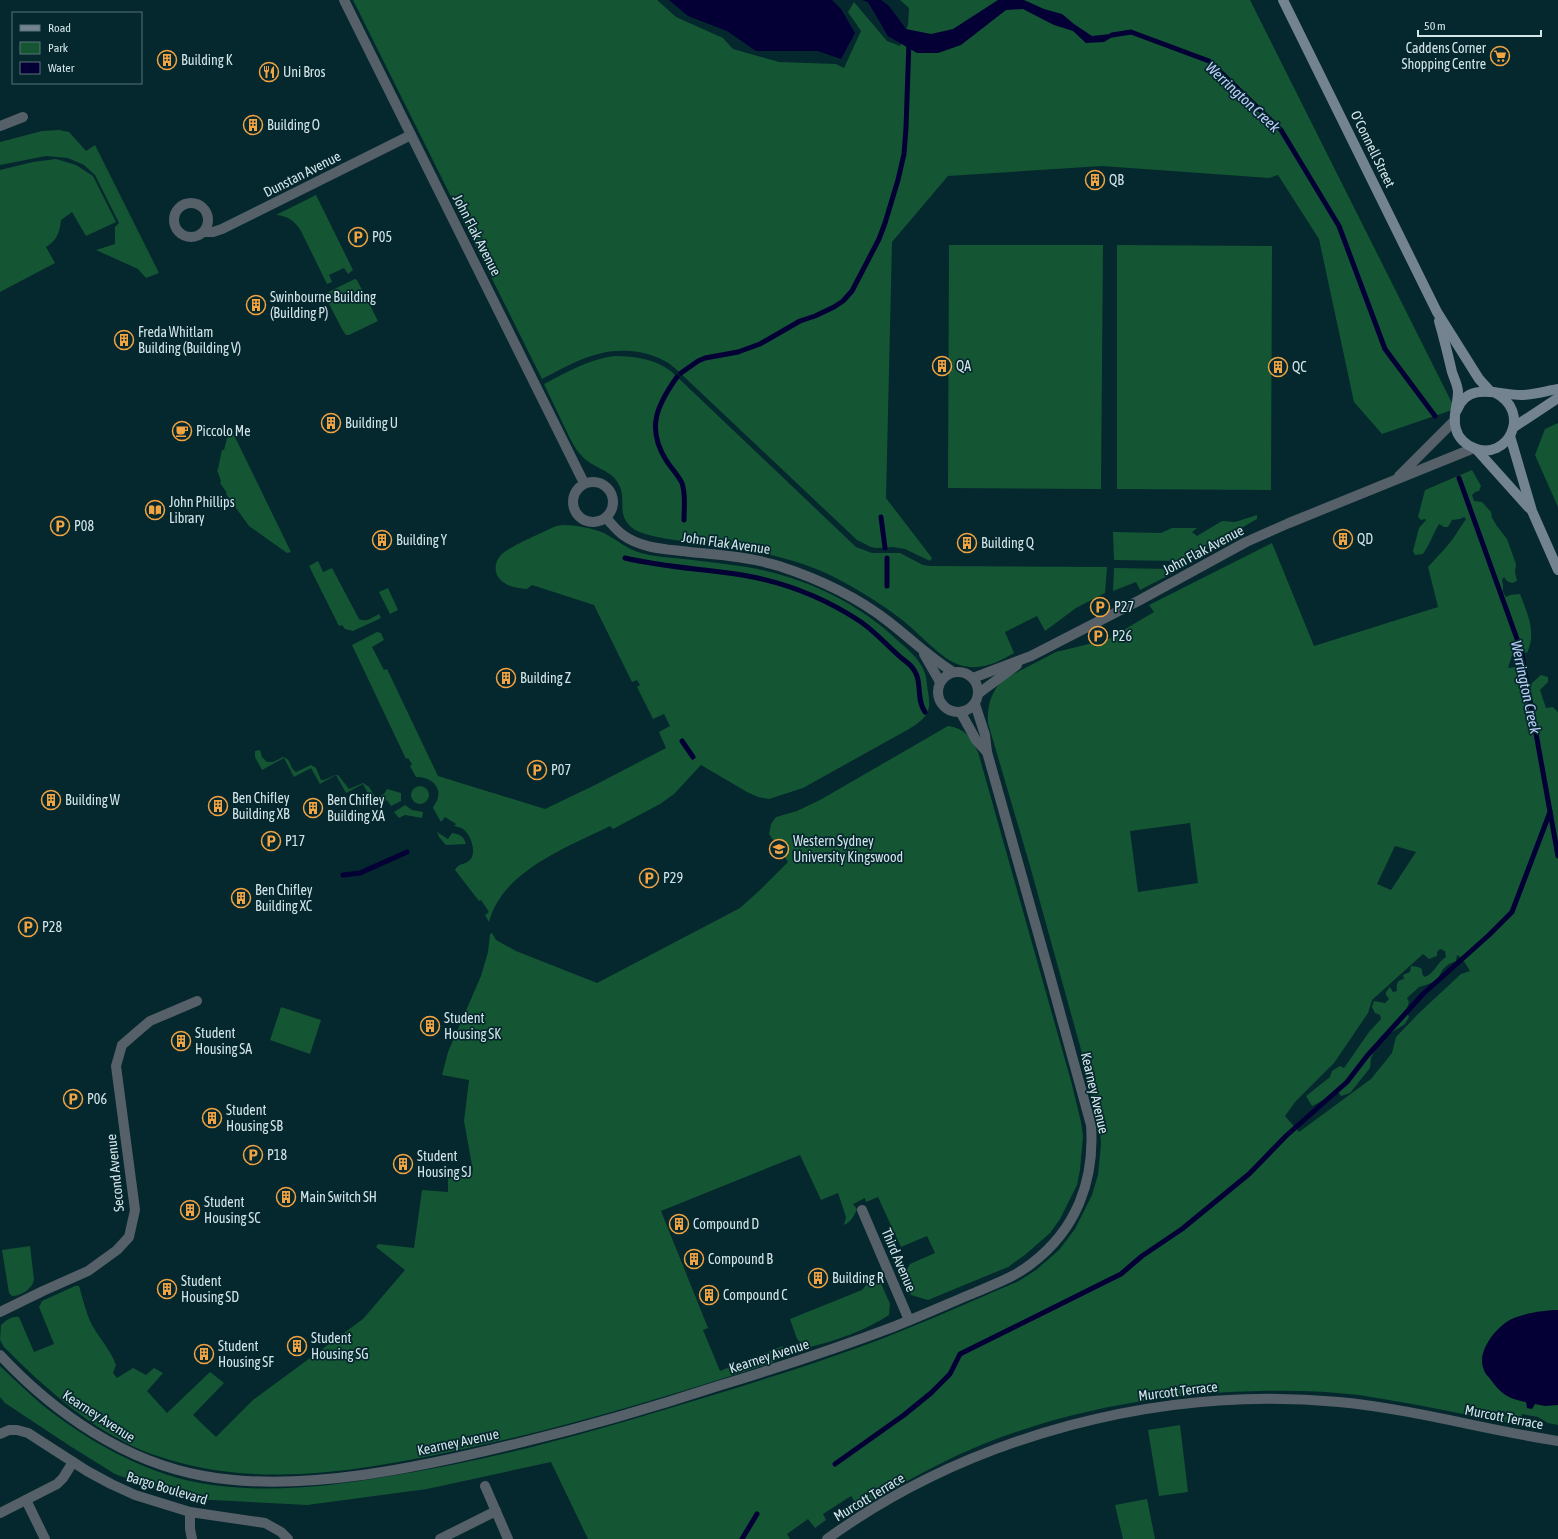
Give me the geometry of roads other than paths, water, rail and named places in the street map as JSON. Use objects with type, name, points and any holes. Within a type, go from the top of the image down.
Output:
[{"type":"street","name":"John Flak Avenue","points":[[344,0],[584,483]]},
{"type":"street","name":"O'Connell Street","points":[[1283,0],[1437,312],[1479,379],[1492,391],[1502,396],[1508,402],[1514,414],[1512,432],[1532,511]]},
{"type":"street","points":[[0,126],[23,117]]},
{"type":"street","name":"Dunstan Avenue","points":[[204,232],[213,232],[222,229],[411,135]]},
{"type":"street","name":"O'Connell Street","points":[[1437,312],[1458,391],[1455,418],[1456,429],[1466,444],[1475,449],[1532,511]]},
{"type":"street","points":[[1455,418],[1458,406],[1468,396],[1481,391],[1523,395],[1558,389]]},
{"type":"street","points":[[1475,449],[1486,450],[1504,444],[1512,432],[1558,398]]},
{"type":"street","name":"John Flak Avenue","points":[[1394,480],[1455,418]]},
{"type":"street","name":"John Flak Avenue","points":[[973,678],[1030,656],[1140,600],[1246,542],[1394,480],[1475,449]]},
{"type":"street","points":[[592,481],[600,482],[607,486],[612,492],[614,500],[613,508],[606,518],[597,522],[592,522],[586,521],[578,515],[573,506],[573,498],[577,489],[584,483],[592,481]]},
{"type":"street","points":[[1532,511],[1558,570]]},
{"type":"street","name":"John Flak Avenue","points":[[606,518],[622,535],[642,544],[759,561],[792,570],[826,583],[844,592],[874,611],[904,634],[922,651],[953,672]]},
{"type":"street","name":"John Flak Avenue","points":[[922,651],[940,682]]},
{"type":"street","name":"John Flak Avenue","points":[[979,692],[1030,656]]},
{"type":"street","points":[[953,672],[964,672],[973,678],[979,692],[975,704],[966,711],[960,713],[951,712],[942,705],[938,696],[938,687],[940,682],[948,674],[953,672]]},
{"type":"street","name":"Kearney Avenue","points":[[0,1355],[48,1400],[70,1416],[116,1446],[144,1459],[170,1468],[205,1477],[234,1480],[293,1481],[344,1477],[431,1463],[593,1425],[818,1355],[909,1320],[1008,1279],[1030,1265],[1054,1244],[1070,1222],[1085,1190],[1090,1168],[1092,1147],[1091,1125],[987,752],[985,735],[975,704]]},
{"type":"street","name":"Kearney Avenue","points":[[960,713],[976,740],[987,752]]},
{"type":"street","name":"Second Avenue","points":[[0,1312],[88,1271],[108,1257],[129,1237],[135,1210],[116,1066],[119,1054],[122,1045],[150,1021],[197,1001]]},
{"type":"street","name":"Third Avenue","points":[[862,1210],[909,1320]]},
{"type":"street","name":"Murcott Terrace","points":[[827,1539],[864,1514],[914,1486],[947,1470],[1013,1443],[1084,1422],[1185,1403],[1264,1399],[1338,1402],[1368,1405],[1558,1441]]},
{"type":"street","name":"Bargo Boulevard","points":[[0,1434],[9,1430],[17,1430],[28,1433],[73,1462],[111,1484],[129,1492],[190,1512],[265,1523],[281,1532],[288,1539]]},
{"type":"street","points":[[0,1513],[57,1484],[63,1478],[73,1462]]},
{"type":"street","points":[[485,1486],[508,1539]]},
{"type":"street","points":[[26,1500],[46,1539]]},
{"type":"street","points":[[190,1512],[190,1529],[192,1539]]},
{"type":"street","points":[[440,1539],[496,1512]]},
{"type":"water","points":[[669,0],[832,0],[841,9],[855,33],[841,59],[818,51],[756,51],[727,31],[688,16]]},
{"type":"water","points":[[862,0],[881,0],[889,6],[906,29],[931,34],[953,29],[998,0],[1024,0],[1044,9],[1062,14],[1092,36],[1119,33],[1104,42],[1086,43],[1073,31],[1054,25],[1023,9],[1006,10],[961,45],[938,53],[917,53],[888,36],[868,2]]},
{"type":"water","points":[[1558,1310],[1558,1405],[1545,1406],[1535,1404],[1532,1409],[1527,1408],[1526,1402],[1506,1395],[1498,1389],[1486,1374],[1482,1363],[1484,1349],[1497,1330],[1508,1321],[1518,1316]]},
{"type":"waterway","name":"Werrington Creek","points":[[1112,35],[1131,32],[1209,61],[1281,130],[1339,226],[1385,349],[1435,416]]},
{"type":"waterway","points":[[681,373],[705,358],[738,352],[760,344],[800,321],[834,307],[843,301],[852,291],[879,239],[898,180],[904,154],[909,41]]},
{"type":"waterway","points":[[677,377],[659,407],[655,427],[656,437],[660,448],[666,460],[682,483],[684,497],[684,520]]},
{"type":"waterway","name":"Werrington Creek","points":[[1459,478],[1521,650],[1558,856]]},
{"type":"waterway","points":[[881,517],[885,548]]},
{"type":"waterway","points":[[625,558],[654,564],[758,578],[819,598],[861,622],[911,666],[915,671],[919,683],[920,701],[925,712]]},
{"type":"waterway","points":[[887,558],[887,586]]},
{"type":"waterway","points":[[682,741],[693,757]]},
{"type":"waterway","points":[[835,1464],[904,1415],[931,1393],[950,1374],[960,1354],[1121,1274],[1142,1256],[1182,1229],[1249,1174],[1287,1135],[1347,1082],[1367,1056],[1423,994],[1489,935],[1512,912],[1550,812]]},
{"type":"waterway","points":[[343,875],[360,873],[407,852]]},
{"type":"waterway","points":[[742,1539],[757,1514]]},
{"type":"place","name":"Caddens Corner Shopping Centre","points":[[1500,56]]},
{"type":"place","name":"Building K","points":[[167,60]]},
{"type":"place","name":"Uni Bros","points":[[269,72]]},
{"type":"place","name":"Building O","points":[[253,125]]},
{"type":"place","name":"QB","points":[[1095,180]]},
{"type":"place","name":"P05","points":[[358,237]]},
{"type":"place","name":"Swinbourne Building (Building P)","points":[[256,305]]},
{"type":"place","name":"Freda Whitlam Building (Building V)","points":[[124,340]]},
{"type":"place","name":"QA","points":[[942,366]]},
{"type":"place","name":"QC","points":[[1278,367]]},
{"type":"place","name":"Building U","points":[[331,423]]},
{"type":"place","name":"Piccolo Me","points":[[182,431]]},
{"type":"place","name":"John Phillips Library","points":[[155,510]]},
{"type":"place","name":"P08","points":[[60,526]]},
{"type":"place","name":"QD","points":[[1343,539]]},
{"type":"place","name":"Building Y","points":[[382,540]]},
{"type":"place","name":"Building Q","points":[[967,543]]},
{"type":"place","name":"P27","points":[[1100,607]]},
{"type":"place","name":"P26","points":[[1098,636]]},
{"type":"place","name":"Building Z","points":[[506,678]]},
{"type":"place","name":"P07","points":[[537,770]]},
{"type":"place","name":"Building W","points":[[51,800]]},
{"type":"place","name":"Ben Chifley Building XB","points":[[218,806]]},
{"type":"place","name":"Ben Chifley Building XA","points":[[313,808]]},
{"type":"place","name":"P17","points":[[271,841]]},
{"type":"place","name":"Western Sydney University Kingswood","points":[[779,849]]},
{"type":"place","name":"P29","points":[[649,878]]},
{"type":"place","name":"Ben Chifley Building XC","points":[[241,898]]},
{"type":"place","name":"P28","points":[[28,927]]},
{"type":"place","name":"Student Housing SK","points":[[430,1026]]},
{"type":"place","name":"Student Housing SA","points":[[181,1041]]},
{"type":"place","name":"P06","points":[[73,1099]]},
{"type":"place","name":"Student Housing SB","points":[[212,1118]]},
{"type":"place","name":"P18","points":[[253,1155]]},
{"type":"place","name":"Student Housing SJ","points":[[403,1164]]},
{"type":"place","name":"Main Switch SH","points":[[286,1197]]},
{"type":"place","name":"Student Housing SC","points":[[190,1210]]},
{"type":"place","name":"Compound D","points":[[679,1224]]},
{"type":"place","name":"Compound B","points":[[694,1259]]},
{"type":"place","name":"Building R","points":[[818,1278]]},
{"type":"place","name":"Student Housing SD","points":[[167,1289]]},
{"type":"place","name":"Compound C","points":[[709,1295]]},
{"type":"place","name":"Student Housing SG","points":[[297,1346]]},
{"type":"place","name":"Student Housing SF","points":[[204,1354]]}]
